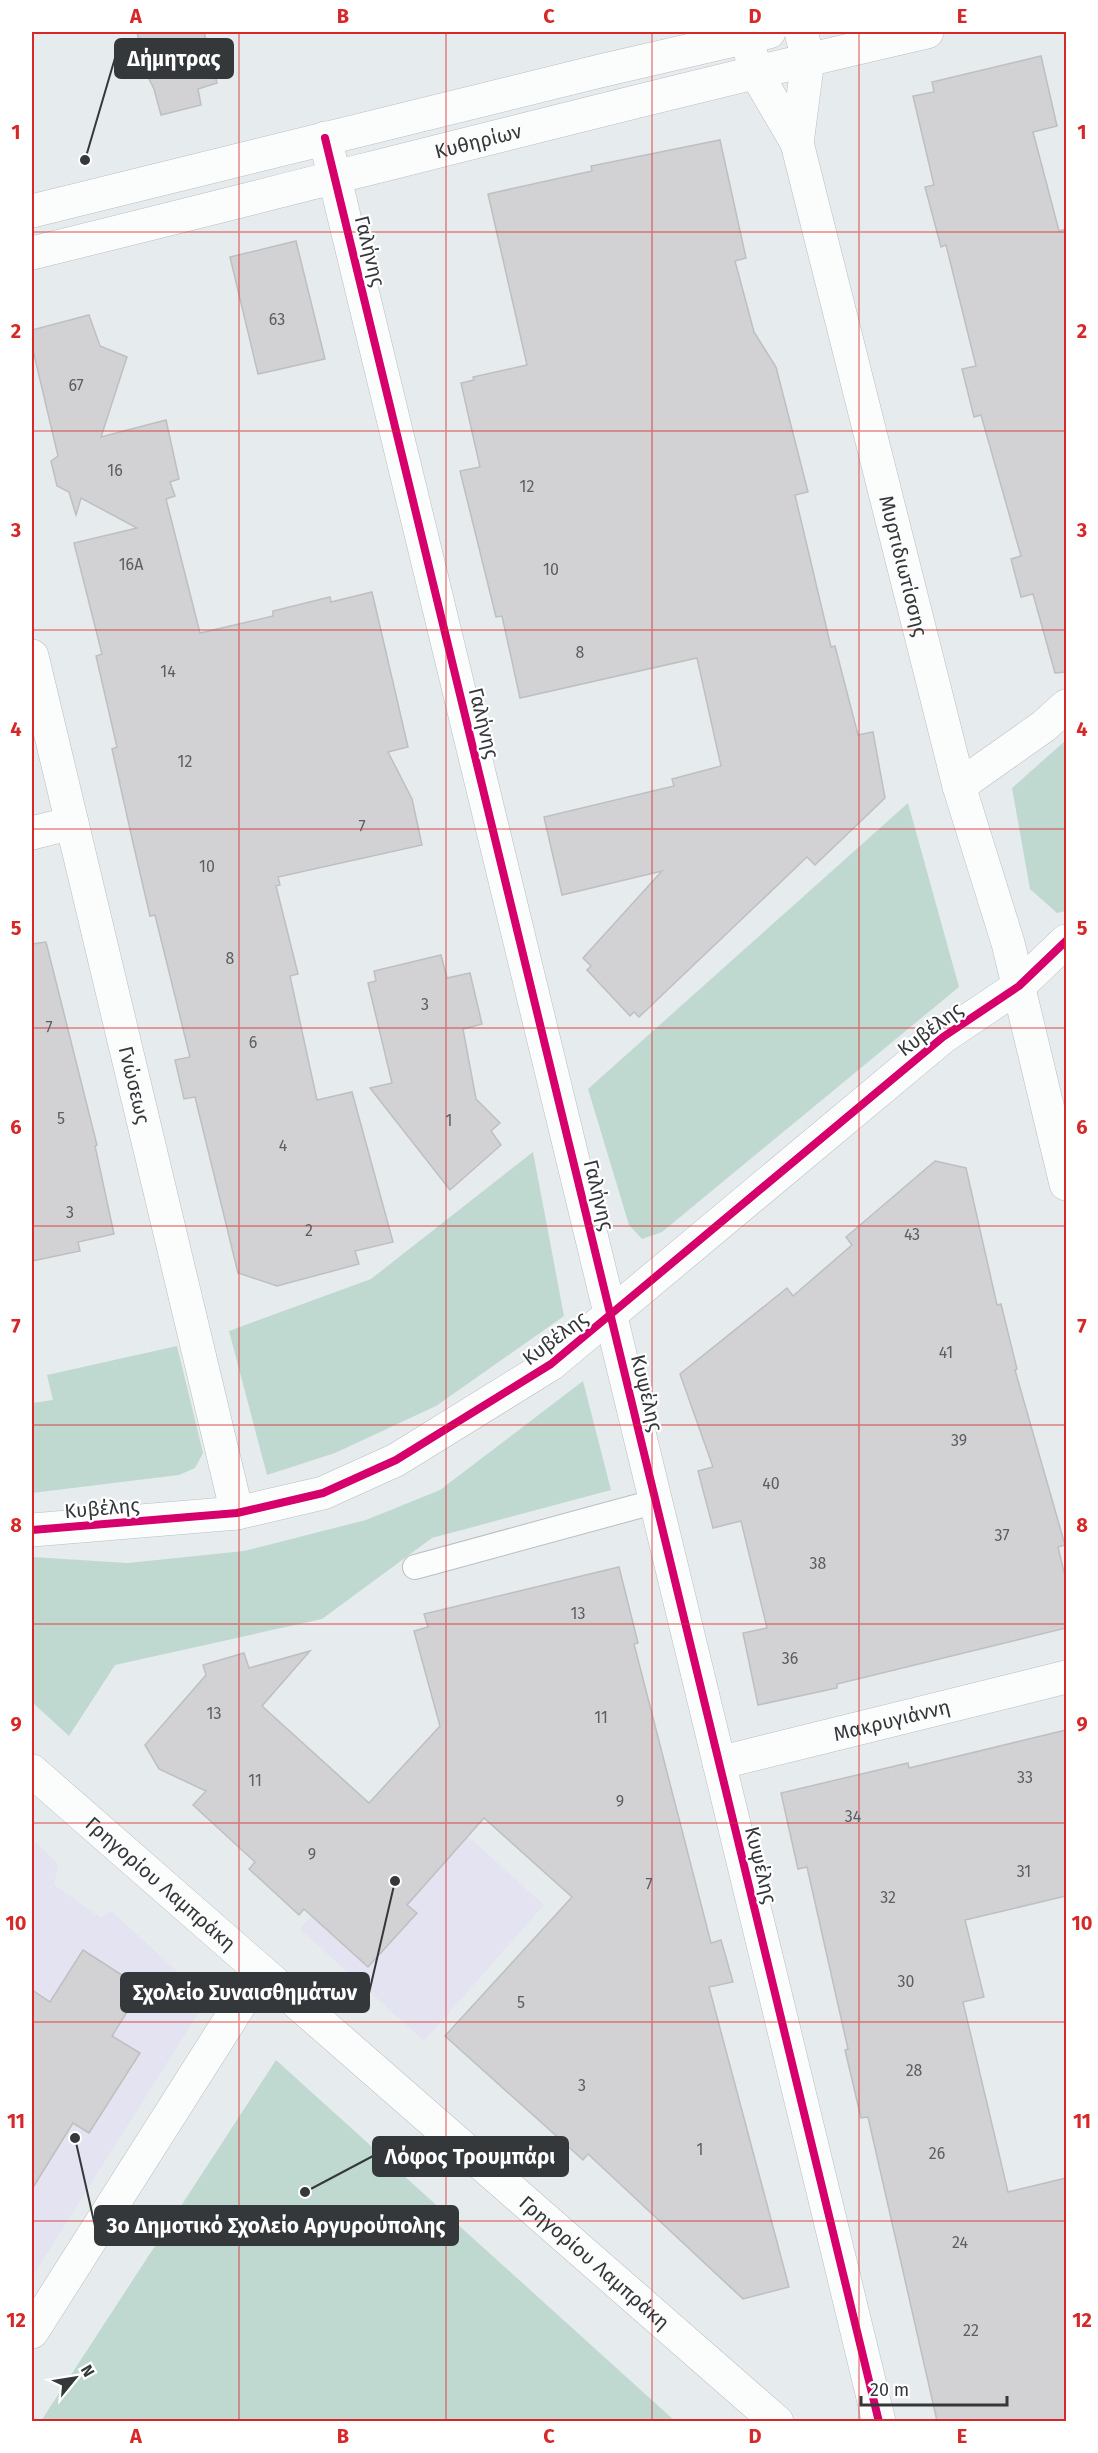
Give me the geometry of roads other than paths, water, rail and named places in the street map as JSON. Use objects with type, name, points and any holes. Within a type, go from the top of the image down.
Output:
[{"type":"street","name":"Κυθηρίων","points":[[32,253],[756,73],[804,45],[927,32]]},
{"type":"street","name":"Κυθηρίων","points":[[32,211],[754,33]]},
{"type":"street","name":"Μυρτιδιωτίσσης","points":[[754,33],[756,73],[796,143],[959,786],[1008,943],[1066,1184]]},
{"type":"street","name":"Μυρτιδιωτίσσης","points":[[796,143],[804,45]]},
{"type":"street","name":"Γαλήνης","points":[[325,138],[611,1316]]},
{"type":"street","name":"Γνώσεως","points":[[32,656],[237,1513]]},
{"type":"street","points":[[959,786],[1044,726],[1066,706]]},
{"type":"street","points":[[32,833],[72,823]]},
{"type":"street","name":"Κυβέλης","points":[[32,1530],[237,1513],[323,1492],[396,1460],[551,1364],[943,1037],[1019,986],[1066,941]]},
{"type":"street","name":"Κυψέλης","points":[[611,1316],[879,2421]]},
{"type":"street","name":"Μακρυγιάννη","points":[[719,1763],[1066,1677]]},
{"type":"street","name":"Γρηγορίου Λαμπράκη","points":[[32,1772],[777,2421]]},
{"type":"street","points":[[32,2332],[261,1971]]},
{"type":"lane","points":[[415,1567],[657,1501]]},
{"type":"place","name":"Δήμητρας","points":[[85,160]]},
{"type":"place","name":"Σχολείο Συναισθημάτων","points":[[395,1881]]},
{"type":"place","name":"3ο Δημοτικό Σχολείο Αργυρούπολης","points":[[75,2138]]},
{"type":"place","name":"Λόφος Τρουμπάρι","points":[[305,2192]]}]
